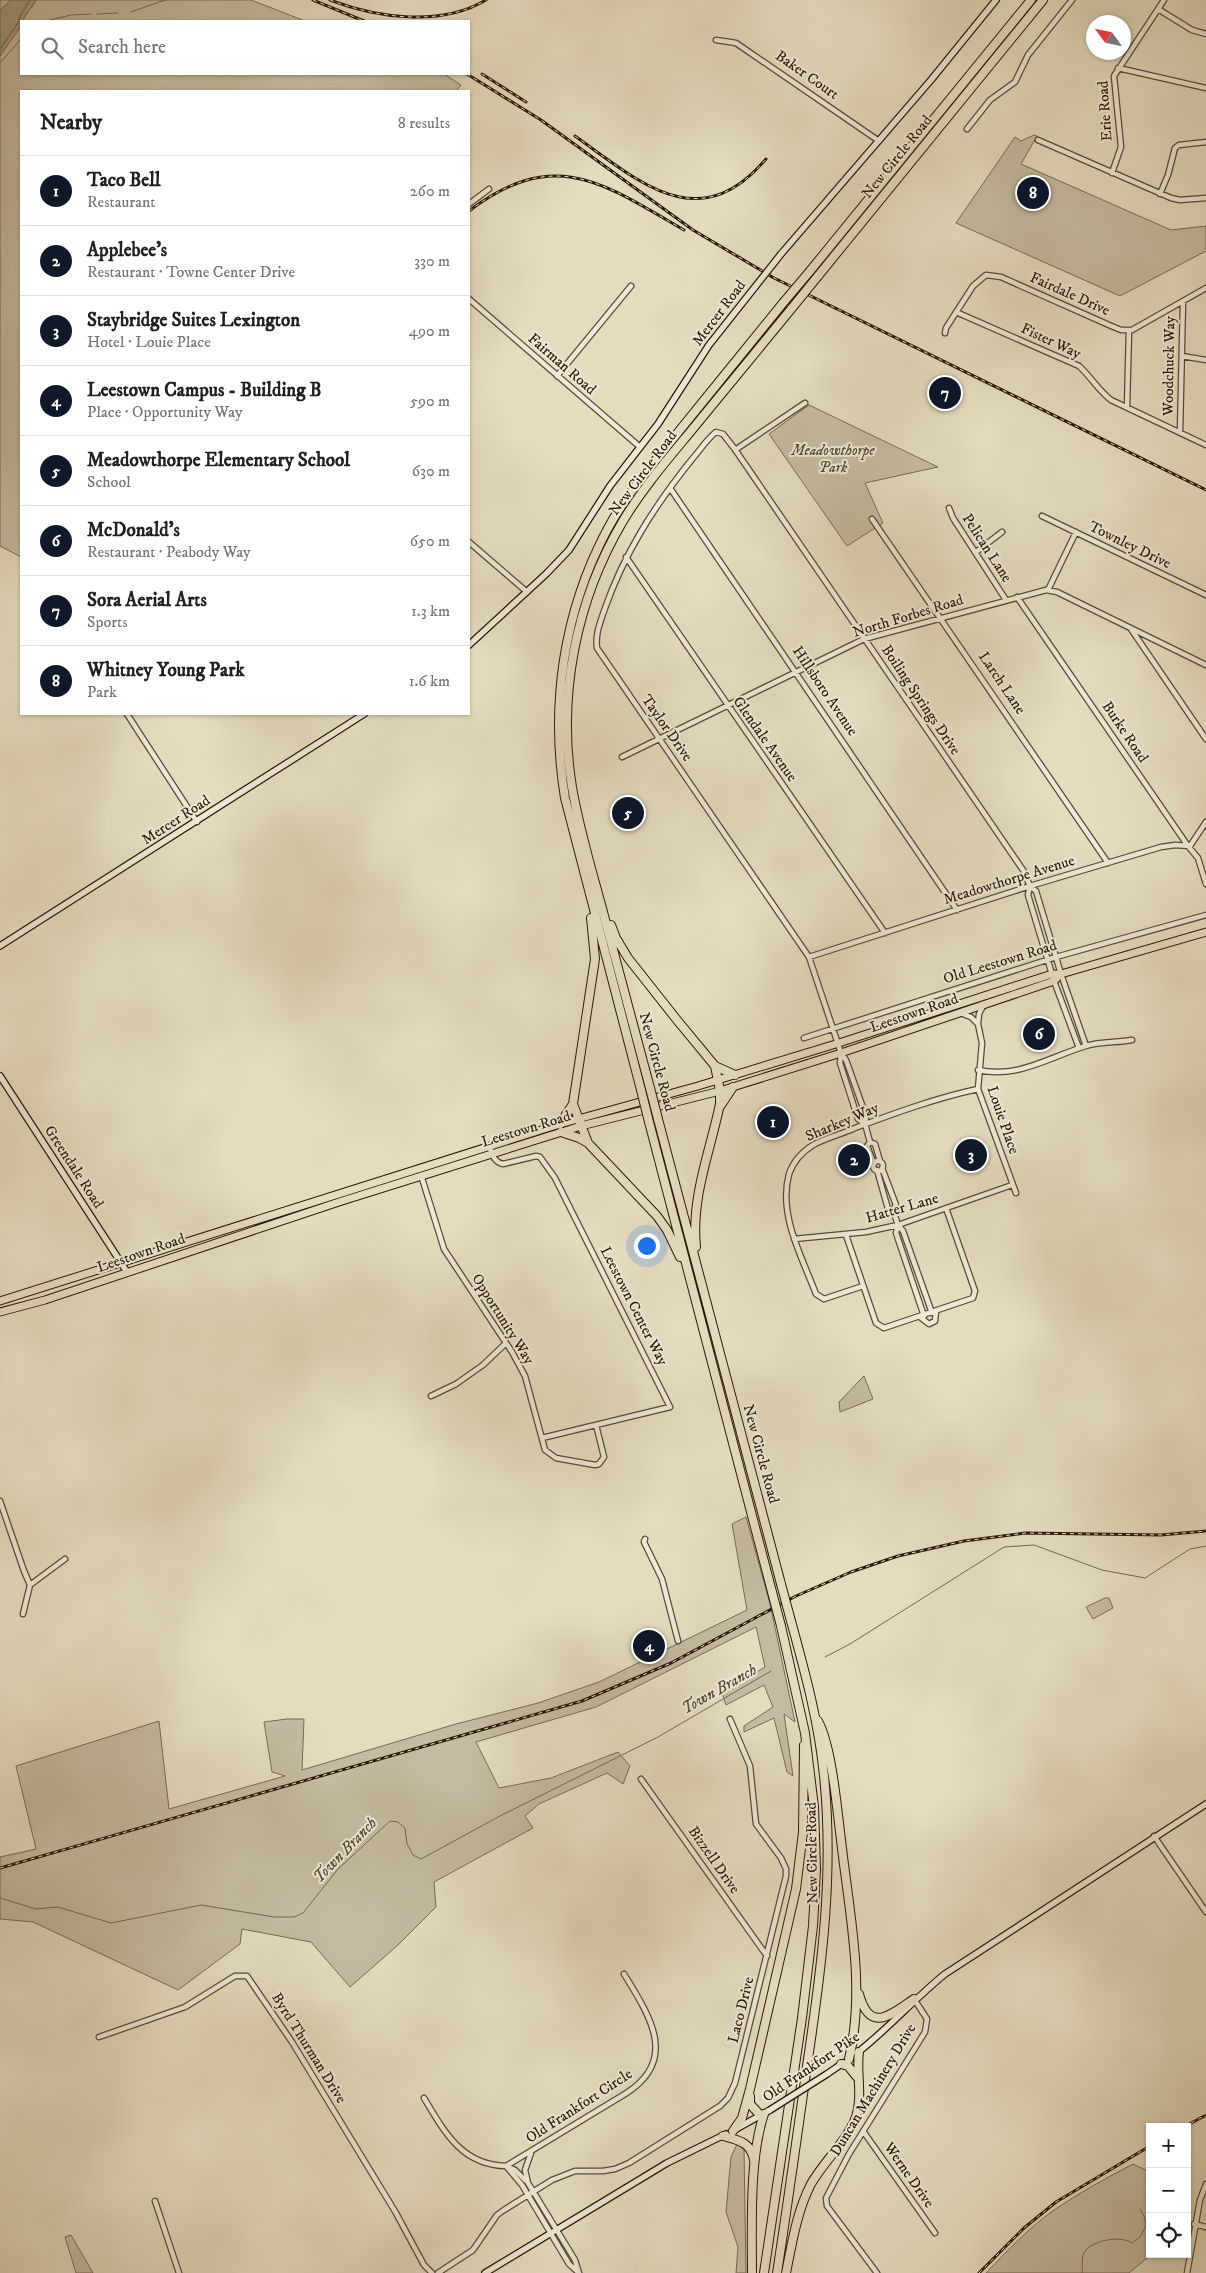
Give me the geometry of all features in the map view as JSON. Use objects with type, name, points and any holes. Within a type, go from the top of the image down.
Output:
[{"type":"highway","name":"New Circle Road","points":[[764,2273],[802,2018],[813,1926],[816,1870],[814,1807],[805,1733],[782,1626],[570,822],[562,783],[558,713],[564,652],[577,599],[596,552],[621,506],[783,303],[1031,0]]},
{"type":"highway","name":"New Circle Road","points":[[777,2273],[819,1984],[826,1920],[828,1853],[821,1749],[791,1621],[575,801],[567,739],[571,669],[580,625],[592,586],[608,548],[630,510],[658,471],[1043,0]]},
{"type":"highway","points":[[594,878],[616,938],[628,958],[715,1066],[720,1091],[718,1111],[697,1197],[696,1262]]},
{"type":"highway","points":[[560,1124],[573,1104],[595,959],[586,884]]},
{"type":"highway","points":[[715,1066],[735,1075]]},
{"type":"highway","points":[[718,1111],[733,1087]]},
{"type":"highway","points":[[573,1104],[588,1143]]},
{"type":"highway","points":[[561,1132],[580,1138],[588,1143],[648,1204],[662,1222],[689,1277]]},
{"type":"highway","points":[[814,1715],[824,1735],[837,1803],[856,1957],[855,2024],[849,2059]]},
{"type":"highway","points":[[733,2131],[742,2118],[750,2089],[797,1882],[804,1832],[803,1754],[805,1733]]},
{"type":"highway","points":[[856,1988],[864,2011],[873,2018],[886,2018],[914,1999]]},
{"type":"highway","points":[[786,2273],[801,2210],[811,2185],[855,2118],[860,2097],[858,2078],[859,2052]]},
{"type":"highway","points":[[841,2064],[851,2069],[858,2078]]},
{"type":"highway","points":[[750,2089],[750,2104],[765,2113],[758,2132],[755,2167],[752,2273]]},
{"type":"highway","points":[[722,2136],[739,2140],[749,2147],[753,2154],[755,2167]]},
{"type":"main road","name":"Leestown Road","points":[[0,1301],[560,1124],[579,1122],[720,1091],[841,1053],[957,1013],[1061,974],[1206,932]]},
{"type":"main road","name":"Leestown Road","points":[[0,1312],[45,1300],[236,1236],[561,1132],[579,1122],[1053,977]]},
{"type":"street","name":"Mercer Road","points":[[470,644],[570,550],[610,486],[669,408],[709,345],[754,286],[931,80],[996,0]]},
{"type":"street","points":[[967,129],[990,100],[1015,82],[1028,55],[1072,0]]},
{"type":"street","name":"Erie Road","points":[[1112,173],[1121,147],[1114,80],[1118,68],[1164,0]]},
{"type":"street","points":[[1158,9],[1192,30],[1206,34]]},
{"type":"street","name":"Baker Court","points":[[716,40],[736,43],[879,141]]},
{"type":"street","points":[[1118,68],[1206,88]]},
{"type":"street","points":[[1038,140],[1160,194],[1180,200],[1206,198]]},
{"type":"street","points":[[1160,194],[1168,175],[1175,148],[1206,142]]},
{"type":"street","points":[[470,203],[489,189]]},
{"type":"street","name":"Fairdale Drive","points":[[945,333],[946,328],[977,281],[986,275],[994,275],[1121,330],[1129,330]]},
{"type":"street","points":[[557,376],[630,286]]},
{"type":"street","points":[[1127,407],[1129,330],[1206,288]]},
{"type":"street","name":"Fairman Road","points":[[470,300],[640,447]]},
{"type":"street","name":"Woodchuck Way","points":[[1180,432],[1183,301]]},
{"type":"street","name":"Fister Way","points":[[956,312],[1079,366],[1102,393],[1206,445]]},
{"type":"street","points":[[1182,356],[1206,360]]},
{"type":"street","points":[[736,450],[804,403]]},
{"type":"street","name":"Boiling Springs Drive","points":[[720,432],[736,450],[1023,870],[1030,886],[1038,893],[1061,974],[1086,1046]]},
{"type":"street","name":"Taylor Drive","points":[[720,432],[712,435],[670,488],[641,529],[611,591],[596,641],[599,652],[810,957],[841,1053]]},
{"type":"street","name":"Hillsboro Avenue","points":[[670,488],[797,672],[957,910]]},
{"type":"street","name":"Pelican Lane","points":[[950,508],[953,518],[1006,600]]},
{"type":"street","name":"Townley Drive","points":[[1042,516],[1206,596]]},
{"type":"street","name":"Larch Lane","points":[[872,519],[942,618],[1108,863]]},
{"type":"street","points":[[976,552],[1002,532]]},
{"type":"street","points":[[1076,532],[1048,590],[1057,592],[1206,665]]},
{"type":"street","points":[[470,543],[527,592]]},
{"type":"street","name":"Glendale Avenue","points":[[626,557],[885,934]]},
{"type":"street","name":"North Forbes Road","points":[[622,757],[864,639],[1048,590]]},
{"type":"street","name":"Burke Road","points":[[1017,597],[1195,854],[1200,863],[1206,884]]},
{"type":"street","points":[[1129,627],[1206,739]]},
{"type":"street","points":[[128,715],[197,822]]},
{"type":"street","name":"Mercer Road","points":[[0,946],[362,715]]},
{"type":"street","points":[[1188,846],[1196,840],[1206,822]]},
{"type":"street","name":"Meadowthorpe Avenue","points":[[810,957],[1030,886],[1108,863],[1170,845],[1188,846]]},
{"type":"street","points":[[1200,863],[1206,861]]},
{"type":"street","name":"Boiling Springs Drive","points":[[1030,886],[1028,895],[1047,960],[1078,1048]]},
{"type":"street","name":"Old Leestown Road","points":[[804,1038],[1056,957],[1206,915]]},
{"type":"street","name":"Louie Place","points":[[987,1002],[979,1014],[978,1024],[982,1043],[978,1070],[978,1089],[1016,1194]]},
{"type":"street","points":[[957,1013],[965,1014],[978,1024]]},
{"type":"street","points":[[978,1070],[1001,1073],[1023,1070],[1078,1048],[1108,1041],[1132,1040]]},
{"type":"street","points":[[841,1053],[840,1063],[858,1119],[865,1124]]},
{"type":"street","points":[[841,1053],[846,1060],[866,1116],[865,1124],[870,1142],[867,1146],[888,1208],[893,1210],[898,1224],[903,1231],[934,1313],[935,1322],[929,1324],[922,1317],[896,1233],[898,1224]]},
{"type":"street","name":"Greendale Road","points":[[0,1076],[127,1272]]},
{"type":"street","name":"Sharkey Way","points":[[863,1286],[824,1299],[816,1294],[788,1222],[787,1191],[790,1173],[798,1157],[813,1145],[865,1124],[955,1094],[978,1089]]},
{"type":"street","points":[[870,1142],[875,1144],[883,1165],[882,1168],[896,1205],[893,1210]]},
{"type":"street","points":[[489,1146],[492,1154]]},
{"type":"street","name":"Leestown Center Way","points":[[492,1154],[495,1160],[503,1164],[540,1156],[547,1165],[670,1407],[542,1438]]},
{"type":"street","points":[[874,1164],[880,1161]]},
{"type":"street","name":"Opportunity Way","points":[[420,1167],[421,1177],[444,1248],[506,1343],[525,1376],[545,1450],[556,1458],[595,1465],[599,1464],[604,1457],[596,1425]]},
{"type":"street","points":[[876,1170],[882,1168]]},
{"type":"street","name":"Hatter Lane","points":[[794,1239],[846,1235],[898,1224],[1012,1185]]},
{"type":"street","points":[[846,1235],[876,1323],[884,1328],[971,1300],[975,1291],[946,1208]]},
{"type":"street","points":[[431,1396],[456,1384],[483,1365],[506,1343]]},
{"type":"street","points":[[0,1501],[30,1585],[23,1614]]},
{"type":"street","points":[[645,1538],[644,1542],[662,1579],[678,1641]]},
{"type":"street","points":[[30,1585],[65,1559]]},
{"type":"street","name":"Laco Drive","points":[[438,2273],[468,2255],[497,2215],[527,2195],[565,2173],[620,2168],[723,2104],[735,2083],[785,1884],[786,1869],[781,1858],[756,1824],[750,1766],[730,1719]]},
{"type":"street","name":"Bizzell Drive","points":[[640,1779],[767,1956]]},
{"type":"street","name":"Old Frankfort Pike","points":[[485,2273],[551,2235],[667,2163],[733,2131],[827,2074],[859,2052],[914,1999],[945,1974],[1154,1836],[1206,1804]]},
{"type":"street","points":[[1154,1836],[1206,1912]]},
{"type":"street","name":"Old Frankfort Circle","points":[[506,2166],[532,2152],[639,2085],[648,2074],[655,2048],[654,2028],[649,2015],[624,1974]]},
{"type":"street","name":"Byrd Thurman Drive","points":[[99,2037],[185,2007],[235,1976],[247,1976],[292,2042],[396,2212],[424,2265],[432,2273]]},
{"type":"street","name":"Duncan Machinery Drive","points":[[877,2273],[827,2206],[825,2200],[863,2131],[925,2032],[926,2019],[914,1999]]},
{"type":"street","points":[[424,2098],[454,2145],[468,2155],[493,2165],[506,2166],[515,2170],[528,2182]]},
{"type":"street","name":"Werne Drive","points":[[863,2131],[935,2233]]},
{"type":"street","points":[[532,2152],[526,2160],[525,2170],[528,2182],[575,2260],[579,2273]]},
{"type":"street","points":[[506,2166],[518,2180],[569,2264],[579,2273]]},
{"type":"street","points":[[1187,2273],[1194,2224],[1206,2184]]},
{"type":"street","points":[[155,2201],[179,2273]]},
{"type":"street","points":[[1194,2224],[1206,2228]]},
{"type":"green space","points":[[0,0],[251,0],[302,20],[20,20],[20,75],[446,75],[461,85],[457,90],[20,90],[20,556],[0,546]]},
{"type":"green space","points":[[1034,135],[1037,136],[1021,164],[1171,230],[1206,226],[1206,251],[1120,296],[956,223],[1015,137],[1021,141]]},
{"type":"green space","name":"Meadowthorpe Park","points":[[809,405],[938,467],[865,483],[883,523],[847,546],[769,434]]},
{"type":"green space","points":[[864,1376],[873,1399],[840,1412],[839,1402]]},
{"type":"green space","points":[[746,1517],[770,1604],[795,1722],[784,1714],[793,1776],[787,1772],[774,1718],[744,1732],[744,1726],[773,1707],[764,1685],[726,1705],[722,1693],[765,1667],[756,1627],[596,1707],[476,1742],[499,1788],[551,1778],[618,1752],[630,1766],[623,1784],[607,1773],[539,1804],[525,1816],[533,1828],[434,1882],[436,1907],[398,1945],[350,1987],[311,1942],[242,1929],[240,1944],[178,1990],[33,1922],[0,1919],[0,1857],[36,1849],[16,1766],[159,1721],[169,1809],[285,1776],[272,1772],[264,1722],[304,1719],[302,1770],[456,1724],[538,1703],[599,1682],[747,1610],[732,1524]]},
{"type":"green space","points":[[1109,1598],[1113,1608],[1093,1619],[1086,1607]]},
{"type":"green space","points":[[738,2142],[744,2149],[746,2273],[736,2273],[738,2247],[726,2212],[731,2157]]},
{"type":"green space","points":[[1133,2164],[1146,2170],[1147,2258],[1129,2273],[986,2273],[1010,2248],[1045,2217],[1093,2186]]},
{"type":"green space","points":[[71,2235],[93,2273],[76,2273],[65,2237]]},
{"type":"water","points":[[11,0],[36,0],[23,20],[20,20],[20,27],[0,56],[0,10]]},
{"type":"waterway","points":[[131,12],[165,0]]},
{"type":"waterway","points":[[97,14],[118,13]]},
{"type":"waterway","points":[[50,20],[71,15],[91,14]]},
{"type":"waterway","points":[[0,63],[20,40]]},
{"type":"waterway","name":"Town Branch","points":[[825,1657],[850,1644],[1004,1547],[1034,1545],[1102,1570],[1145,1578],[1190,1549],[1206,1546]]},
{"type":"waterway","name":"Town Branch","points":[[0,1898],[36,1909],[58,1907],[111,1923],[201,1905],[274,1917],[294,1917],[303,1913],[338,1869],[390,1821],[398,1822],[405,1828],[407,1844],[413,1855],[421,1859],[500,1816],[658,1737],[771,1671]]},
{"type":"waterway","points":[[1082,2273],[1083,2255],[1093,2245],[1114,2239],[1121,2239],[1132,2243],[1140,2237],[1146,2226],[1140,2209]]},
{"type":"railway","points":[[313,0],[362,20]]},
{"type":"railway","points":[[330,0],[368,11],[409,17],[449,14],[486,0]]},
{"type":"railway","points":[[482,74],[526,102]]},
{"type":"railway","points":[[469,75],[541,120],[693,230],[774,278],[1206,490]]},
{"type":"railway","points":[[575,136],[646,184],[670,194],[693,199],[717,195],[741,183],[766,159]]},
{"type":"railway","points":[[470,210],[500,191],[527,180],[553,176],[578,178],[603,186],[628,198],[684,230]]},
{"type":"railway","points":[[0,1868],[582,1701],[671,1663],[796,1596],[851,1572],[898,1556],[964,1541],[1025,1533],[1161,1535],[1206,1531]]},
{"type":"railway","points":[[1191,2123],[1206,2115]]},
{"type":"railway","points":[[979,2273],[1024,2228],[1056,2202],[1146,2148]]},
{"type":"place","name":"Whitney Young Park","points":[[1033,193]]},
{"type":"place","name":"Sora Aerial Arts","points":[[945,393]]},
{"type":"place","name":"Meadowthorpe Elementary School","points":[[628,813]]},
{"type":"place","name":"McDonald's","points":[[1039,1034]]},
{"type":"place","name":"Taco Bell","points":[[773,1122]]},
{"type":"place","name":"Staybridge Suites Lexington","points":[[971,1155]]},
{"type":"place","name":"Applebee's","points":[[854,1160]]},
{"type":"place","name":"Leestown Campus - Building B","points":[[649,1646]]}]
